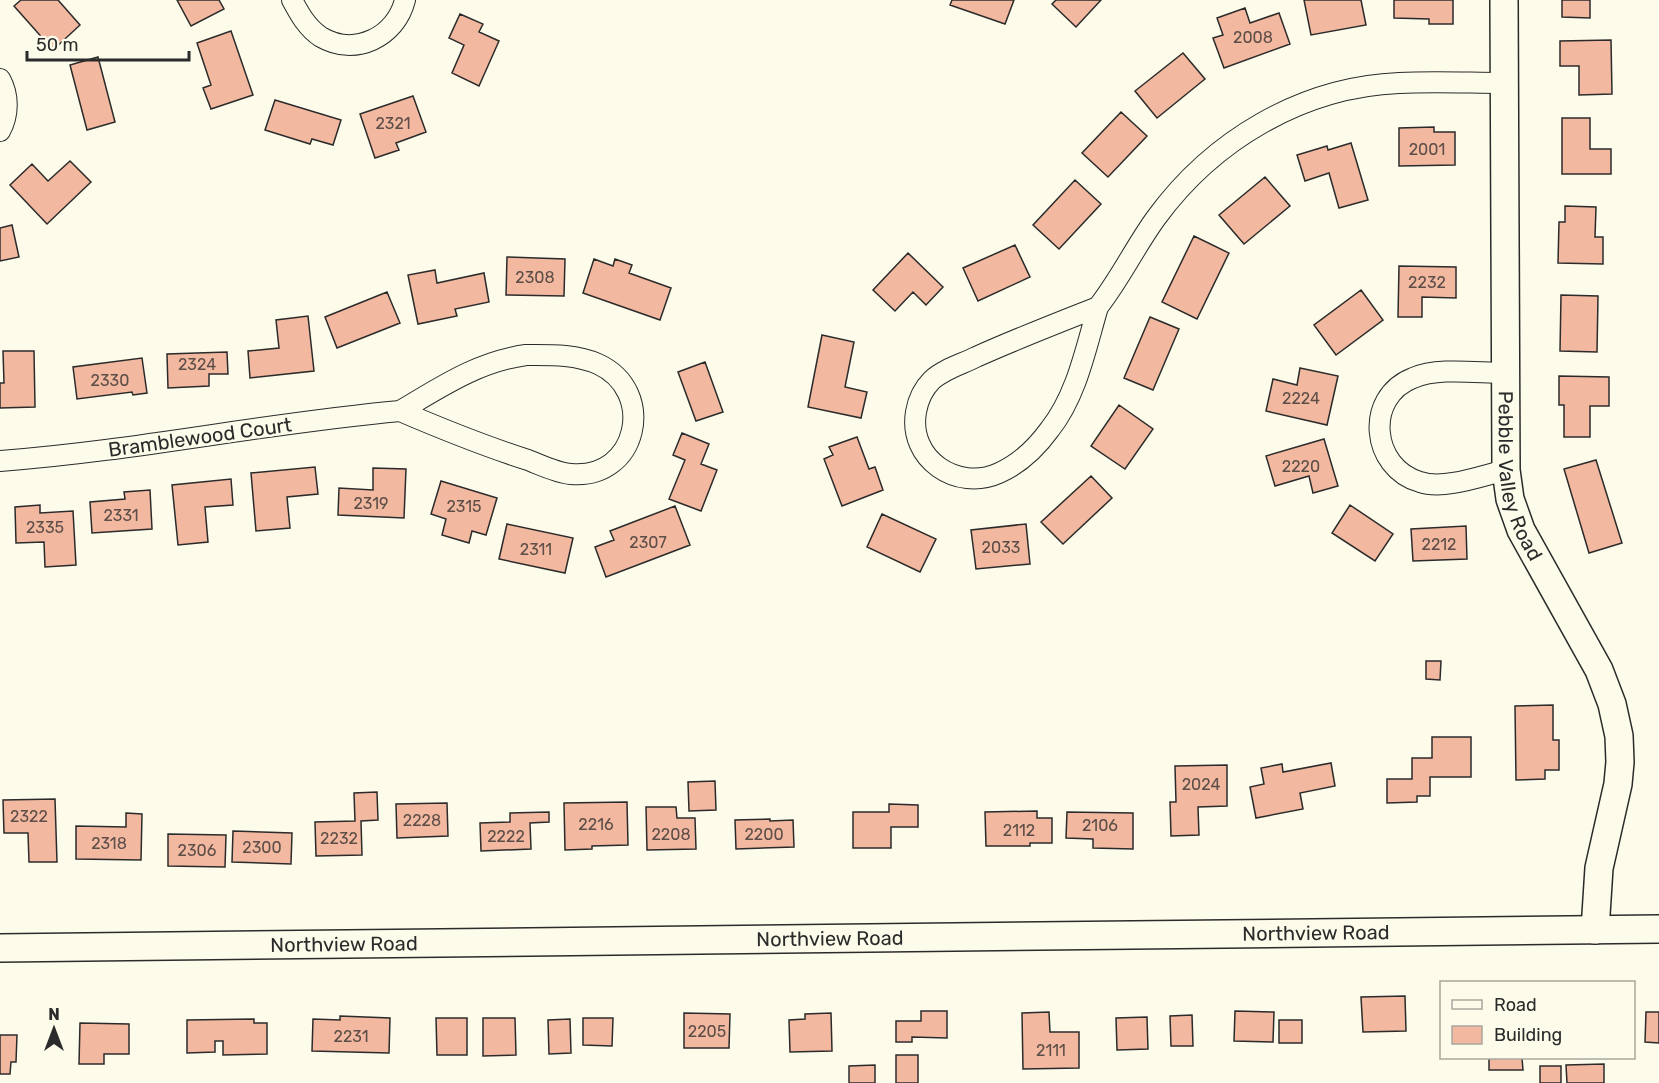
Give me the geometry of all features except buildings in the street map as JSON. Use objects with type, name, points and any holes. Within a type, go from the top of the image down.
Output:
[{"type":"street","points":[[292,0],[308,27],[335,43],[351,45],[374,40],[392,28],[401,13],[405,0]]},
{"type":"street","name":"Pebble Valley Road","points":[[1504,0],[1506,470],[1510,499],[1521,530],[1599,670],[1612,704],[1619,736],[1618,784],[1599,868],[1595,930]]},
{"type":"street","points":[[0,79],[7,101],[7,115],[0,131]]},
{"type":"street","points":[[1098,307],[1014,340],[945,371],[932,380],[919,398],[915,415],[918,443],[924,455],[948,474],[965,479],[982,479],[999,473],[1034,448],[1052,428],[1068,398],[1078,374],[1098,307],[1156,218],[1196,171],[1227,145],[1274,115],[1347,90],[1398,83],[1505,83]]},
{"type":"street","name":"Bramblewood Court","points":[[0,461],[58,457],[342,416],[400,411],[465,373],[493,362],[526,355],[557,355],[586,360],[599,365],[610,372],[625,388],[633,407],[633,416],[628,445],[619,458],[606,468],[592,474],[569,474],[482,445],[400,411]]},
{"type":"street","points":[[1504,373],[1433,372],[1410,379],[1390,394],[1382,409],[1380,437],[1387,458],[1394,468],[1402,475],[1421,483],[1440,485],[1506,470]]},
{"type":"street","name":"Northview Road","points":[[0,948],[1659,929]]}]
